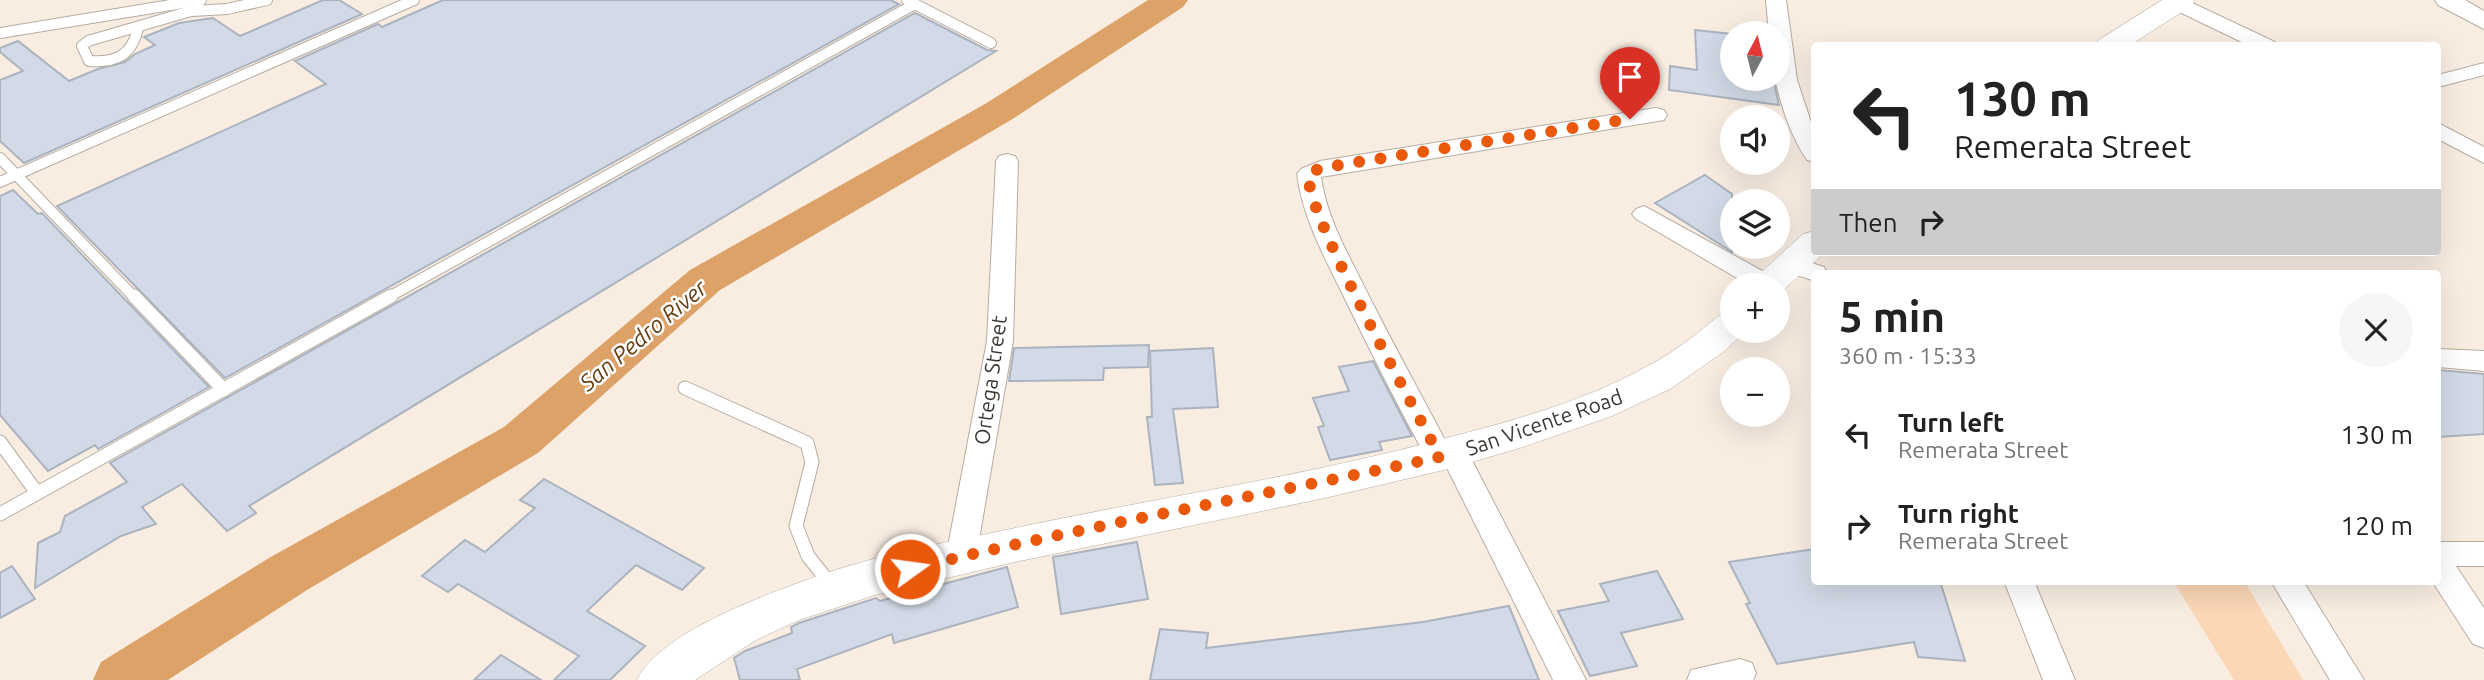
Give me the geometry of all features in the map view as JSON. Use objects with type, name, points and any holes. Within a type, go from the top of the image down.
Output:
[{"type":"main road","points":[[2115,42],[2179,1]]},
{"type":"main road","name":"San Vicente Road","points":[[660,680],[690,654],[751,619],[833,588],[961,557],[1447,455],[1545,425],[1637,390],[1720,336]]},
{"type":"street","points":[[1776,0],[1790,92],[1797,119],[1811,147]]},
{"type":"street","points":[[2447,0],[2484,21]]},
{"type":"street","points":[[2179,1],[2260,42]]},
{"type":"street","points":[[2441,80],[2484,69]]},
{"type":"street","points":[[1570,680],[1325,234],[1308,184],[1309,174],[1320,168],[1656,115]]},
{"type":"street","points":[[2441,132],[2484,156]]},
{"type":"street","name":"Ortega Street","points":[[961,557],[1000,341],[1007,160]]},
{"type":"street","points":[[1644,214],[1791,270]]},
{"type":"street","points":[[2441,358],[2484,360]]},
{"type":"street","points":[[2441,555],[2484,554]]},
{"type":"street","points":[[2441,569],[2484,634]]},
{"type":"street","points":[[2021,585],[2059,680]]},
{"type":"street","points":[[2289,585],[2348,680]]},
{"type":"street","points":[[1703,680],[1740,673]]},
{"type":"lane","points":[[0,33],[200,0],[198,7],[191,12]]},
{"type":"lane","points":[[138,28],[133,48],[125,54],[95,62],[89,61],[82,46],[88,41],[191,12],[227,9],[267,0]]},
{"type":"lane","points":[[0,182],[414,0]]},
{"type":"lane","points":[[0,514],[911,2],[991,43]]},
{"type":"lane","points":[[0,158],[224,390]]},
{"type":"lane","points":[[685,388],[807,443],[812,462],[796,526],[808,556],[833,588]]},
{"type":"lane","points":[[0,442],[37,493]]},
{"type":"shaded area","points":[[2176,585],[2247,585],[2303,680],[2234,680]]},
{"type":"building","points":[[323,0],[339,0],[362,14],[24,163],[0,141],[0,80],[23,71],[0,52],[0,48],[18,41],[69,81],[125,62],[155,45],[144,37],[179,23],[213,18],[240,36]]},
{"type":"building","points":[[443,0],[890,0],[899,4],[225,378],[57,206],[326,84],[295,61],[378,24],[382,27]]},
{"type":"building","points":[[915,13],[987,50],[996,51],[249,506],[256,513],[227,531],[182,484],[142,507],[156,524],[121,536],[35,588],[38,543],[60,532],[65,516],[127,482],[110,463]]},
{"type":"building","points":[[1695,30],[1720,33],[1720,91],[1776,91],[1779,105],[1669,90],[1670,66],[1697,70]]},
{"type":"building","points":[[1705,175],[1725,189],[1720,189],[1720,244],[1655,203]]},
{"type":"building","points":[[13,190],[38,214],[42,213],[209,387],[98,449],[95,445],[48,471],[0,415],[0,196]]},
{"type":"building","points":[[1149,345],[1148,367],[1104,368],[1103,380],[1009,381],[1014,348]]},
{"type":"building","points":[[1213,348],[1218,407],[1173,409],[1183,483],[1155,485],[1147,417],[1152,417],[1150,351]]},
{"type":"building","points":[[1373,361],[1412,436],[1379,442],[1382,450],[1330,460],[1318,427],[1324,426],[1313,398],[1349,391],[1339,367]]},
{"type":"building","points":[[2441,370],[2484,374],[2484,434],[2441,437]]},
{"type":"building","points":[[544,479],[704,568],[682,590],[636,565],[587,611],[645,646],[610,680],[554,680],[579,656],[458,584],[448,592],[422,576],[465,540],[485,552],[535,508],[520,500]]},
{"type":"building","points":[[1137,542],[1148,599],[1061,614],[1053,557]]},
{"type":"building","points":[[1811,550],[1811,585],[1941,585],[1965,661],[1918,657],[1914,642],[1777,664],[1746,604],[1750,603],[1729,562]]},
{"type":"building","points":[[12,566],[35,599],[0,618],[0,573]]},
{"type":"building","points":[[1007,567],[1018,607],[894,643],[892,634],[797,669],[800,680],[740,680],[734,658],[792,633],[791,627],[799,623],[876,598],[880,601]]},
{"type":"building","points":[[1657,571],[1683,619],[1621,633],[1637,666],[1590,676],[1558,611],[1609,601],[1600,584]]},
{"type":"building","points":[[1509,606],[1539,680],[1150,680],[1160,629],[1208,633],[1206,648],[1423,622]]},
{"type":"building","points":[[501,655],[541,680],[474,680]]},
{"type":"waterway","name":"San Pedro River","points":[[121,680],[288,574],[521,440],[705,280],[998,112],[1171,0]]},
{"type":"route","points":[[910,569],[1093,528],[1440,457],[1325,234],[1308,184],[1309,174],[1320,168],[1630,119]]}]
